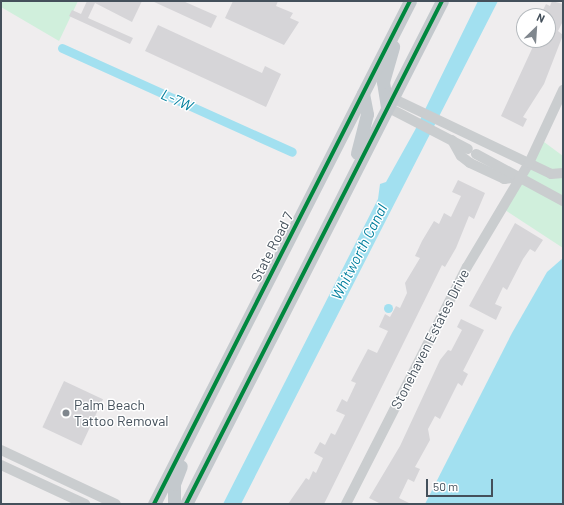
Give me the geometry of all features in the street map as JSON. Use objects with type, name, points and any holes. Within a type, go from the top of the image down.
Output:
[{"type":"main road","name":"State Road 7","points":[[154,504],[410,1]]},
{"type":"main road","points":[[186,504],[442,1]]},
{"type":"main road","points":[[390,102],[384,82],[400,21]]},
{"type":"main road","points":[[343,194],[364,130],[367,114],[363,93]]},
{"type":"main road","points":[[174,504],[174,484],[202,408]]},
{"type":"street","name":"Stonehaven Estates Drive","points":[[346,504],[467,267],[529,163],[563,90]]},
{"type":"street","points":[[390,102],[436,126],[496,146],[551,174],[563,173]]},
{"type":"street","points":[[436,126],[452,140],[472,152],[521,177],[563,202]]},
{"type":"street","points":[[452,140],[461,156],[484,170],[504,179],[521,177]]},
{"type":"street","points":[[484,170],[496,146]]},
{"type":"street","points":[[542,189],[551,174]]},
{"type":"street","points":[[1,450],[116,504]]},
{"type":"street","points":[[1,465],[81,502],[82,488]]},
{"type":"green space","points":[[1,1],[78,1],[59,41],[1,7]]},
{"type":"green space","points":[[540,139],[563,156],[563,248],[502,208]]},
{"type":"water","name":"Whitworth Canal","points":[[478,1],[498,1],[241,504],[223,504],[378,199],[380,184],[386,182],[415,130]]},
{"type":"water","points":[[563,258],[563,504],[425,504],[512,333],[547,272]]},
{"type":"water","points":[[388,303],[393,308],[388,313],[383,308]]},
{"type":"building","points":[[87,1],[142,1],[132,22],[95,3],[88,18],[133,38],[130,44],[69,16],[72,10],[81,14]]},
{"type":"building","points":[[152,1],[183,1],[217,16],[211,28]]},
{"type":"building","points":[[233,1],[278,1],[276,6],[293,13],[290,18],[299,22],[284,45],[225,18]]},
{"type":"building","points":[[552,1],[563,4],[563,21],[558,31],[563,35],[544,84],[523,117],[527,119],[523,127],[501,116],[532,48],[556,48],[556,8],[544,8],[546,4],[550,6]]},
{"type":"building","points":[[158,25],[262,73],[265,66],[281,74],[266,107],[145,51]]},
{"type":"building","points":[[458,180],[485,193],[474,219],[469,216],[456,248],[445,267],[442,265],[324,504],[288,504],[306,478],[309,480],[313,471],[316,473],[323,458],[314,453],[320,442],[325,445],[331,433],[335,435],[345,415],[336,411],[342,399],[347,402],[356,383],[351,381],[368,349],[377,353],[388,331],[379,327],[385,314],[390,317],[396,306],[400,308],[407,293],[405,283],[420,258],[415,256],[422,241],[434,221],[439,224],[444,213],[451,217],[461,196],[452,192]]},
{"type":"building","points":[[515,223],[543,240],[535,252],[530,249],[523,259],[507,290],[503,287],[495,304],[502,307],[496,320],[469,306]]},
{"type":"building","points":[[461,319],[484,330],[463,371],[468,374],[462,386],[458,383],[440,419],[435,416],[428,429],[430,440],[415,467],[420,469],[414,482],[408,479],[399,498],[411,504],[381,504],[369,498],[400,446],[440,360],[448,350],[451,351],[462,330],[457,327]]},
{"type":"building","points":[[64,381],[103,399],[81,445],[42,427]]},
{"type":"waterway","name":"L-7W","points":[[62,48],[292,152]]},
{"type":"cycle path","points":[[154,504],[410,1]]},
{"type":"cycle path","points":[[186,504],[442,1]]},
{"type":"place","name":"Palm Beach Tattoo Removal","points":[[66,413]]}]
